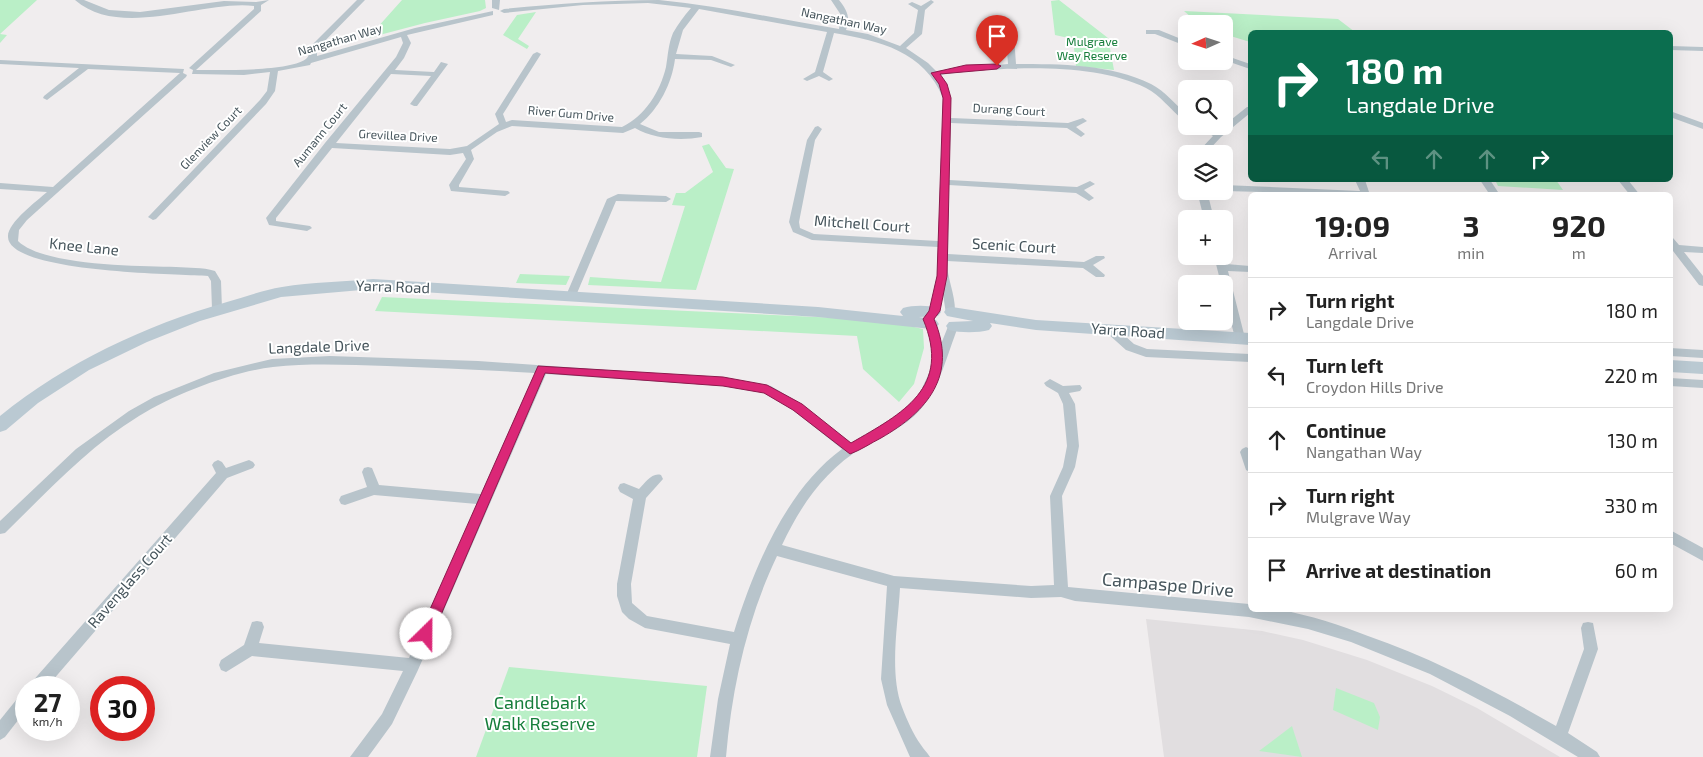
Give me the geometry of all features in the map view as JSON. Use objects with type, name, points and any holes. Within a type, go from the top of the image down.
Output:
[{"type":"main road","name":"Yarra Road","points":[[0,425],[32,399],[83,366],[141,338],[217,309],[281,292],[374,284],[570,298],[933,318],[944,329],[952,319],[1245,338]]},
{"type":"main road","points":[[1673,366],[1703,368]]},
{"type":"street","points":[[79,0],[94,8],[128,14],[167,12],[233,2],[257,4],[265,0]]},
{"type":"street","points":[[307,63],[313,56],[313,49],[361,0]]},
{"type":"street","points":[[835,0],[845,11],[846,18],[840,32]]},
{"type":"street","name":"Nangathan Way","points":[[194,70],[244,73],[274,70],[307,63],[497,8],[613,1],[682,2],[697,7],[865,36],[901,48],[921,60],[935,73],[943,84],[947,98],[942,276],[933,318]]},
{"type":"street","points":[[901,48],[918,34],[922,9],[930,2]]},
{"type":"street","points":[[0,62],[182,73],[194,70],[258,9],[257,4]]},
{"type":"street","points":[[912,4],[922,9]]},
{"type":"street","name":"River Gum Drive","points":[[503,125],[523,122],[609,131],[623,130],[636,125],[643,118],[659,93],[668,73],[679,30],[697,7]]},
{"type":"street","points":[[807,79],[819,73],[831,30]]},
{"type":"street","points":[[1002,32],[1013,35],[1012,67]]},
{"type":"street","points":[[1148,32],[1156,32],[1178,41]]},
{"type":"street","name":"Aumann Court","points":[[307,228],[278,226],[272,223],[271,218],[406,48],[403,34]]},
{"type":"street","points":[[1673,48],[1703,49]]},
{"type":"street","points":[[505,193],[454,189],[454,185],[470,159],[467,150],[481,143],[489,132],[503,125],[499,114],[536,54]]},
{"type":"street","points":[[671,56],[712,58],[730,65]]},
{"type":"street","points":[[1233,61],[1248,66]]},
{"type":"street","points":[[414,104],[444,64]]},
{"type":"street","points":[[47,98],[85,67]]},
{"type":"street","points":[[935,73],[974,67],[1012,67],[1121,75],[1159,92],[1178,110]]},
{"type":"street","name":"Glenview Court","points":[[153,217],[263,102],[271,92],[274,70]]},
{"type":"street","points":[[388,72],[435,74]]},
{"type":"street","name":"Knee Lane","points":[[182,73],[17,226],[13,239],[14,244],[22,251],[54,261],[211,273],[216,281],[217,309]]},
{"type":"street","points":[[819,73],[829,79]]},
{"type":"street","points":[[1233,123],[1248,111]]},
{"type":"street","points":[[1673,115],[1703,126]]},
{"type":"street","name":"Durang Court","points":[[947,120],[1069,126],[1083,121]]},
{"type":"street","points":[[636,125],[651,134],[661,136],[699,135]]},
{"type":"street","points":[[1069,126],[1081,134]]},
{"type":"street","name":"Mitchell Court","points":[[818,129],[811,140],[794,222],[796,230],[812,237],[942,244]]},
{"type":"street","points":[[1209,145],[1218,135]]},
{"type":"street","name":"Grevillea Drive","points":[[328,145],[450,152],[467,150]]},
{"type":"street","points":[[944,182],[1078,190],[1090,184]]},
{"type":"street","points":[[1625,182],[1633,192]]},
{"type":"street","points":[[0,186],[56,190]]},
{"type":"street","points":[[1233,188],[1319,192]]},
{"type":"street","points":[[1078,190],[1089,198]]},
{"type":"street","points":[[570,298],[612,200],[618,197],[666,199]]},
{"type":"street","points":[[1673,243],[1703,283]]},
{"type":"street","points":[[1677,248],[1703,250]]},
{"type":"street","name":"Scenic Court","points":[[942,257],[1085,265],[1100,258]]},
{"type":"street","points":[[1085,265],[1100,275]]},
{"type":"street","points":[[1245,338],[1222,267],[1248,269]]},
{"type":"street","name":"Nangathan Way","points":[[942,276],[950,300],[952,319]]},
{"type":"street","points":[[933,318],[938,361]]},
{"type":"street","points":[[718,757],[722,716],[737,640],[749,606],[774,549],[801,498],[831,464],[850,449],[890,426],[917,407],[931,387],[952,319]]},
{"type":"street","points":[[1111,330],[1130,347],[1146,353],[1248,358]]},
{"type":"street","points":[[1673,352],[1703,354]]},
{"type":"street","name":"Langdale Drive","points":[[0,529],[60,471],[102,435],[158,400],[218,376],[272,363],[330,360],[542,369],[723,382],[767,389],[798,407],[850,449]]},
{"type":"street","points":[[358,757],[387,719],[413,665],[542,369]]},
{"type":"street","points":[[1673,382],[1703,384]]},
{"type":"street","points":[[1050,383],[1062,390],[1069,404],[1073,446],[1069,467],[1056,496],[1060,591]]},
{"type":"street","points":[[1062,390],[1076,388]]},
{"type":"street","points":[[1246,452],[1248,459]]},
{"type":"street","name":"Ravenglass Court","points":[[46,676],[221,469],[249,465]]},
{"type":"street","points":[[368,472],[374,490]]},
{"type":"street","points":[[657,479],[640,496],[624,585],[625,604],[633,615],[645,622],[737,640]]},
{"type":"street","points":[[624,488],[640,496]]},
{"type":"street","points":[[345,500],[374,490],[484,499]]},
{"type":"street","points":[[1673,538],[1703,555]]},
{"type":"street","name":"Campaspe Drive","points":[[774,549],[894,582],[1031,592],[1060,591],[1075,596],[1248,610]]},
{"type":"street","points":[[894,582],[888,679],[899,718],[916,752],[922,757]]},
{"type":"street","name":"Campaspe Drive","points":[[1268,612],[1320,627],[1416,661],[1461,682],[1560,736],[1592,757]]},
{"type":"street","points":[[226,666],[250,649],[257,627]]},
{"type":"street","points":[[1560,736],[1591,649],[1588,628]]},
{"type":"street","points":[[250,649],[413,665]]},
{"type":"street","points":[[0,732],[15,713]]},
{"type":"shaded area","points":[[1146,619],[1262,631],[1303,640],[1367,660],[1432,686],[1477,708],[1560,757],[1164,757]]},
{"type":"green space","points":[[0,0],[37,0],[0,34]]},
{"type":"green space","points":[[402,0],[485,0],[486,8],[368,38]]},
{"type":"green space","name":"Mulgrave Way Reserve","points":[[1059,0],[1108,38],[1114,70],[1076,66],[1073,39],[1055,35],[1051,1]]},
{"type":"green space","points":[[1184,11],[1338,19],[1352,30],[1248,30],[1248,41],[1233,37],[1233,15],[1189,15]]},
{"type":"green space","points":[[536,12],[518,39],[529,46],[527,49],[503,35],[517,15]]},
{"type":"green space","points":[[0,34],[7,35],[0,43]]},
{"type":"green space","points":[[709,144],[726,168],[734,169],[696,290],[588,285],[590,277],[661,282],[685,206],[672,205],[676,193],[685,193],[713,172],[702,146]]},
{"type":"green space","points":[[1496,182],[1557,182],[1563,190],[1498,186]]},
{"type":"green space","points":[[520,274],[570,276],[566,285],[516,283]]},
{"type":"green space","points":[[382,297],[860,319],[896,323],[923,329],[924,348],[914,384],[899,402],[863,369],[857,336],[375,311]]},
{"type":"green space","name":"Candlebark Walk Reserve","points":[[509,667],[707,686],[697,757],[476,757]]},
{"type":"green space","points":[[1336,688],[1374,703],[1380,717],[1378,730],[1333,710]]},
{"type":"green space","points":[[1292,726],[1302,757],[1259,751]]},
{"type":"route","points":[[426,634],[542,369],[723,382],[767,389],[798,407],[850,449],[890,426],[917,407],[931,387],[938,361],[934,331],[929,321],[929,316],[934,311],[942,276],[947,98],[943,84],[935,73],[956,69],[997,66]]}]
